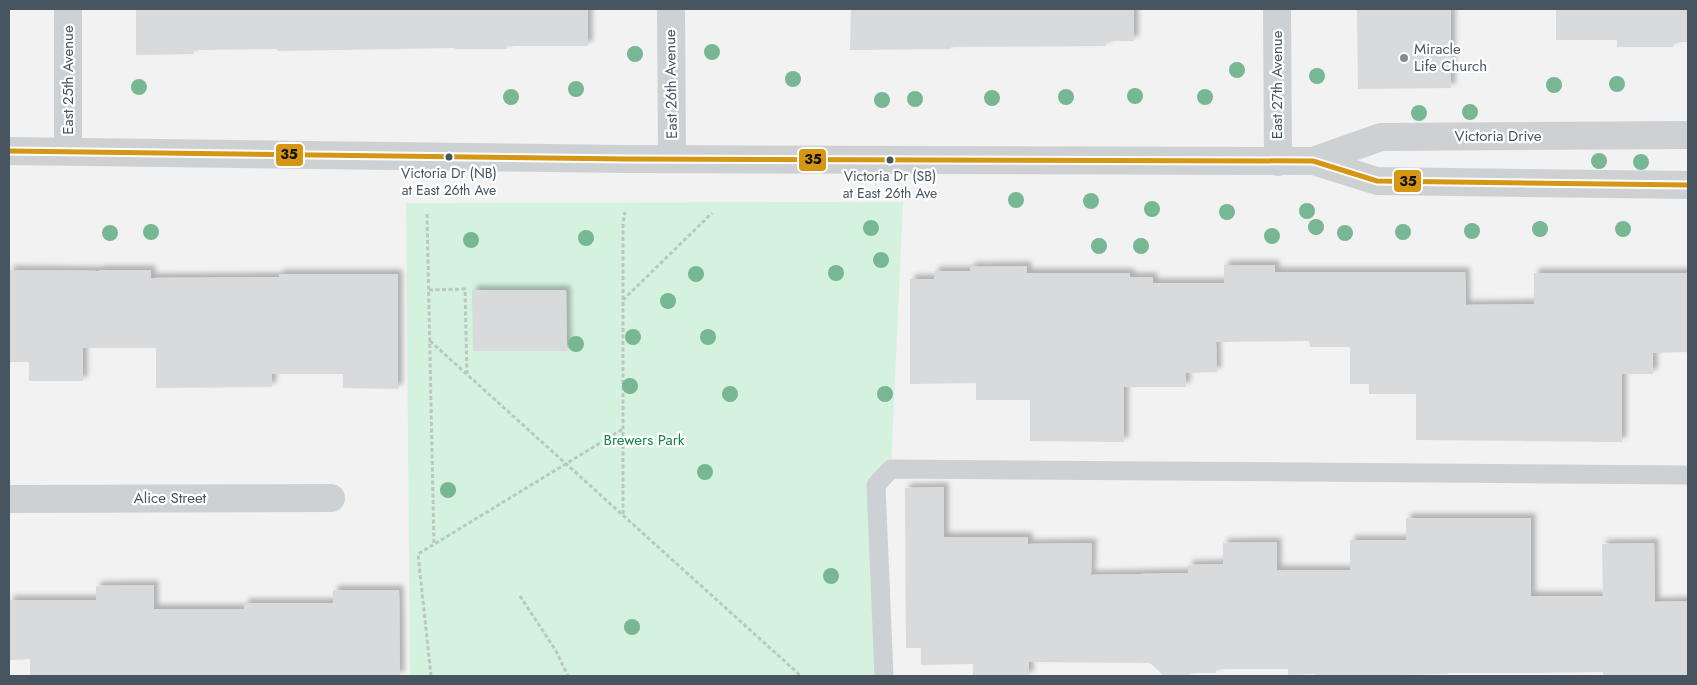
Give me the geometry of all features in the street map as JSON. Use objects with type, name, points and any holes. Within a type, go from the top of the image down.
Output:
[{"type":"street","name":"East 25th Avenue","points":[[68,9],[68,151]]},
{"type":"street","name":"East 26th Avenue","points":[[671,9],[672,159]]},
{"type":"street","name":"East 27th Avenue","points":[[1277,9],[1278,162]]},
{"type":"street","name":"Victoria Drive","points":[[9,151],[672,159],[1278,162],[1313,161],[1381,137],[1688,135]]},
{"type":"street","name":"Victoria Drive","points":[[1313,161],[1377,181],[1688,185]]},
{"type":"street","name":"Alice Street","points":[[9,499],[331,498]]},
{"type":"lane","points":[[884,676],[876,485],[891,469],[1688,475]]},
{"type":"path","points":[[623,514],[623,224],[625,212]]},
{"type":"path","points":[[623,301],[712,213]]},
{"type":"path","points":[[427,214],[434,544]]},
{"type":"path","points":[[429,290],[465,289],[467,374]]},
{"type":"path","points":[[430,341],[801,676]]},
{"type":"path","points":[[431,676],[418,554],[623,429]]},
{"type":"path","points":[[520,596],[556,651],[568,676]]},
{"type":"green space","name":"Brewers Park","points":[[903,202],[891,469],[876,486],[884,676],[410,676],[406,203]]},
{"type":"building","points":[[136,9],[588,9],[588,46],[507,46],[507,49],[193,50],[193,54],[136,55]]},
{"type":"building","points":[[851,9],[1134,9],[1134,41],[1106,41],[1106,46],[850,50]]},
{"type":"building","name":"Miracle Life Church","points":[[1357,9],[1451,9],[1451,88],[1358,89]]},
{"type":"building","points":[[1556,9],[1688,9],[1688,42],[1673,42],[1673,47],[1617,47],[1617,40],[1556,40]]},
{"type":"building","points":[[1224,265],[1275,265],[1275,272],[1465,272],[1466,305],[1534,304],[1534,273],[1688,273],[1688,352],[1653,353],[1653,374],[1622,374],[1622,442],[1416,440],[1416,394],[1369,394],[1369,384],[1350,384],[1350,347],[1310,347],[1309,341],[1216,342],[1217,372],[1186,373],[1186,387],[1124,387],[1124,442],[1030,441],[1030,400],[976,400],[976,383],[910,384],[910,279],[934,279],[934,271],[970,271],[970,267],[1027,266],[1027,273],[1130,273],[1130,277],[1153,277],[1153,283],[1224,283]]},
{"type":"building","points":[[9,270],[151,270],[151,278],[279,277],[279,274],[398,274],[398,389],[343,388],[343,374],[272,374],[272,387],[156,388],[156,348],[83,348],[83,381],[29,381],[29,362],[9,362]]},
{"type":"building","points":[[472,290],[566,290],[567,351],[473,351]]},
{"type":"building","points":[[944,487],[944,537],[1028,537],[1028,544],[1092,543],[1091,575],[1188,573],[1188,565],[1223,564],[1223,543],[1277,542],[1277,570],[1350,570],[1350,540],[1406,540],[1406,518],[1531,518],[1531,596],[1603,596],[1602,544],[1654,543],[1655,602],[1688,601],[1688,675],[1603,676],[1603,672],[1315,676],[1315,674],[1288,675],[1288,669],[1216,669],[1216,673],[1164,676],[1150,663],[1029,662],[1029,676],[973,676],[973,664],[921,665],[921,648],[906,648],[905,488]]},
{"type":"building","points":[[154,585],[154,609],[244,609],[244,603],[333,603],[333,590],[399,590],[400,676],[30,676],[30,659],[9,660],[9,600],[96,600],[96,586]]},
{"type":"transit line","name":"35","points":[[9,151],[626,159],[1313,161],[1377,181],[1688,185]]},
{"type":"place","name":"Miracle Life Church","points":[[1404,58]]},
{"type":"place","name":"Victoria Dr (NB) at East 26th Ave","points":[[449,157]]},
{"type":"place","name":"Victoria Dr (SB) at East 26th Ave","points":[[890,160]]}]
